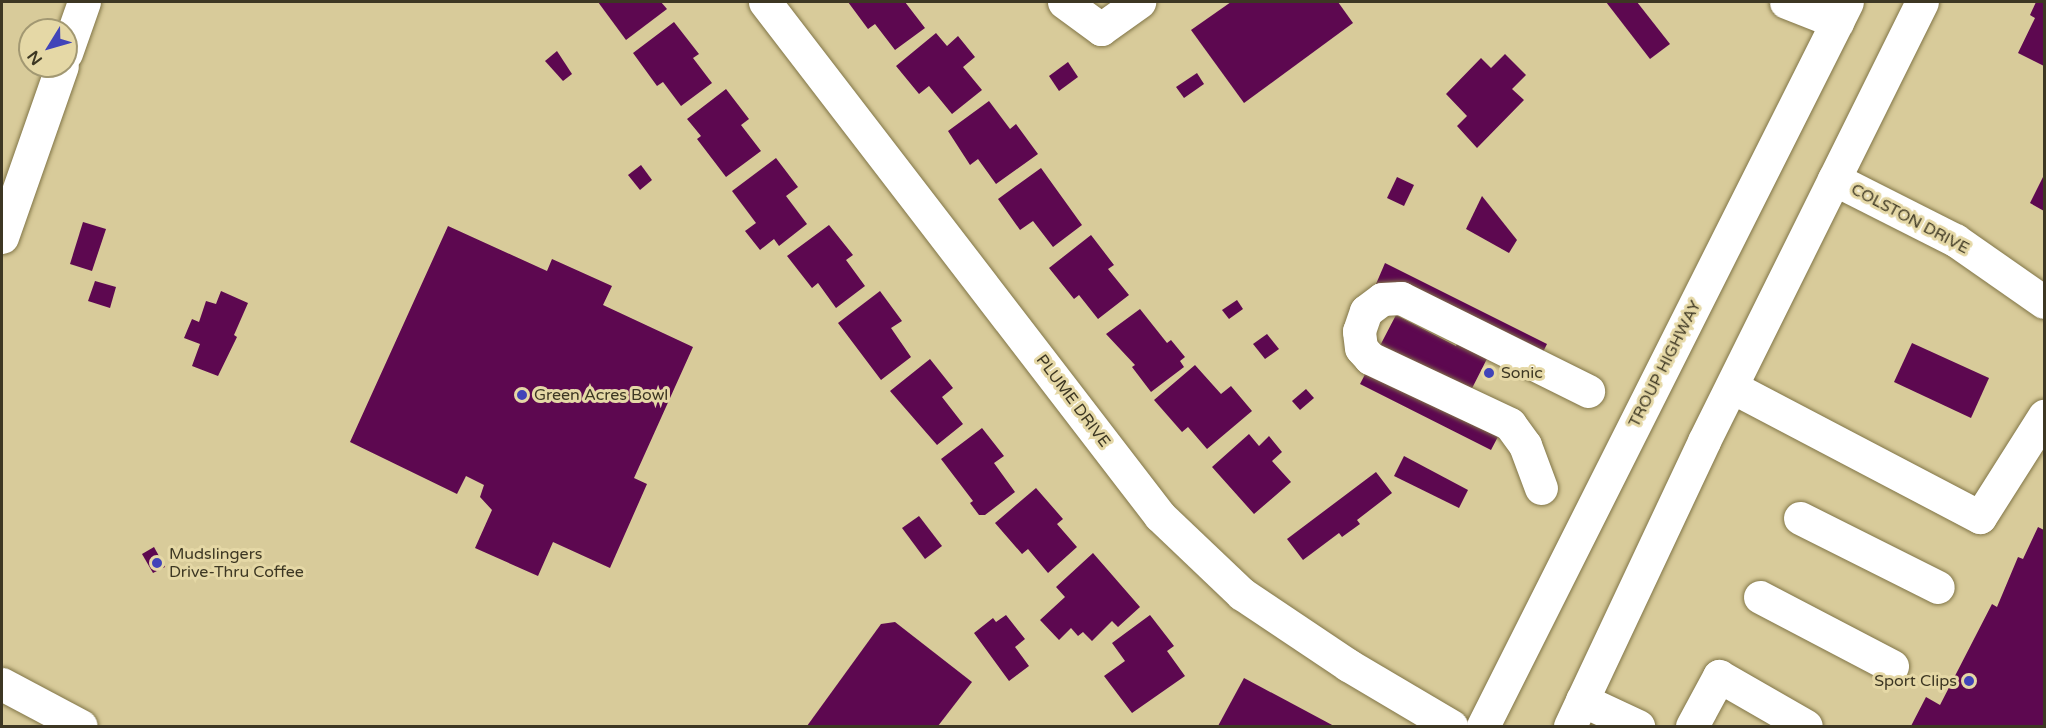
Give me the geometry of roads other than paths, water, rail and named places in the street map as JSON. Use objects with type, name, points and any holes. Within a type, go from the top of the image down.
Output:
[{"type":"main road","points":[[78,19],[84,2]]},
{"type":"main road","name":"PLUME DRIVE","points":[[765,2],[1160,516],[1242,594],[1348,665],[1451,726]]},
{"type":"main road","points":[[1064,2],[1101,29],[1139,2]]},
{"type":"main road","points":[[1786,2],[1842,12]]},
{"type":"main road","points":[[1638,726],[1576,713],[1732,387],[1922,2]]},
{"type":"main road","name":"TROUP HIGHWAY","points":[[1483,726],[1842,12]]},
{"type":"main road","points":[[2,237],[58,78]]},
{"type":"main road","name":"COLSTON DRIVE","points":[[1834,179],[1955,240],[2044,302]]},
{"type":"main road","points":[[1541,488],[1525,445],[1510,424],[1370,358],[1361,348],[1359,331],[1366,311],[1382,299],[1401,298],[1588,391]]},
{"type":"main road","points":[[1732,387],[1980,516],[2043,422]]},
{"type":"main road","points":[[1800,518],[1938,587]]},
{"type":"main road","points":[[1760,597],[1892,666]]},
{"type":"main road","points":[[1692,726],[1719,676],[1806,726]]},
{"type":"main road","points":[[2,684],[81,726]]},
{"type":"place","name":"Sonic","points":[[1489,373]]},
{"type":"place","name":"Green Acres Bowl","points":[[522,395]]},
{"type":"place","name":"Mudslingers Drive-Thru Coffee","points":[[157,563]]},
{"type":"place","name":"Sport Clips","points":[[1969,681]]}]
